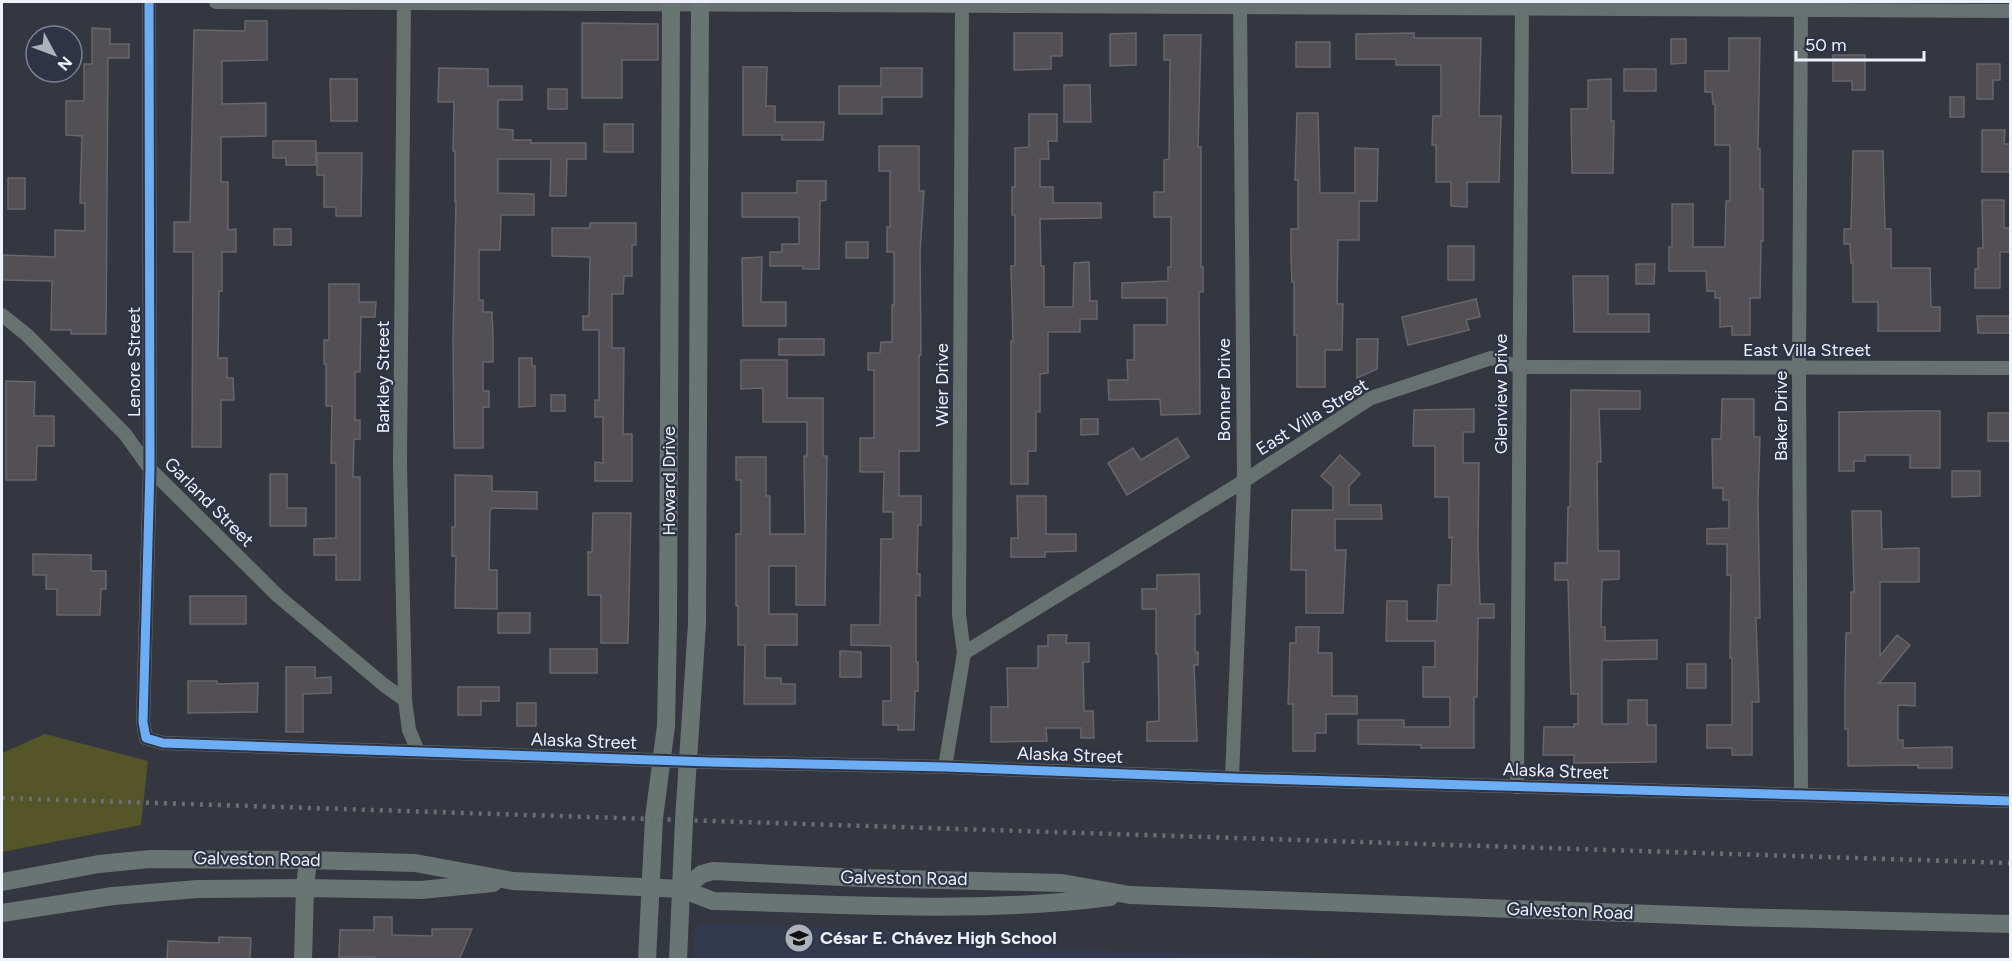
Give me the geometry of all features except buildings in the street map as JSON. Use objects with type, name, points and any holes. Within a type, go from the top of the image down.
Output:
[{"type":"main road","name":"Howard Drive","points":[[647,960],[650,887],[666,726],[671,2]]},
{"type":"main road","name":"Howard Drive","points":[[678,960],[684,820],[690,761],[697,624],[700,3]]},
{"type":"main road","points":[[670,296],[699,296]]},
{"type":"main road","points":[[198,858],[198,889]]},
{"type":"main road","name":"Galveston Road","points":[[2,882],[99,864],[150,859],[198,858],[415,863],[513,880],[682,889],[713,901],[960,906],[1061,904],[1130,895]]},
{"type":"main road","points":[[303,960],[304,888],[308,860]]},
{"type":"main road","name":"Galveston Road","points":[[682,889],[702,874],[713,871],[863,878],[1062,883],[1130,895],[2010,924]]},
{"type":"main road","name":"Galveston Road","points":[[2,913],[132,894],[198,889],[421,890],[513,880]]},
{"type":"main road","points":[[960,880],[960,906]]},
{"type":"main road","points":[[2,920],[66,904]]},
{"type":"street","name":"Lenore Street","points":[[143,722],[150,469],[149,2]]},
{"type":"street","points":[[216,2],[1801,6],[2010,11]]},
{"type":"street","name":"Barkley Street","points":[[404,2],[400,464],[405,700],[410,730],[418,751]]},
{"type":"street","name":"Wier Drive","points":[[945,767],[964,653],[958,615],[962,4]]},
{"type":"street","name":"Bonner Drive","points":[[1232,777],[1244,481],[1240,4]]},
{"type":"street","name":"Glenview Drive","points":[[1517,787],[1522,5]]},
{"type":"street","name":"Baker Drive","points":[[1801,6],[1798,368],[1801,795]]},
{"type":"street","name":"Garland Street","points":[[2,315],[27,334],[125,434],[150,469],[278,596],[405,700]]},
{"type":"street","name":"East Villa Street","points":[[964,653],[1244,481],[1371,398],[1491,358],[1520,367],[2010,368]]},
{"type":"street","name":"Alaska Street","points":[[143,722],[146,738],[163,743],[2010,801]]},
{"type":"shaded area","points":[[45,734],[148,761],[141,825],[2,852],[2,753]]},
{"type":"shaded area","name":"César E. Chávez High School","points":[[702,923],[892,931],[918,945],[1396,959],[693,959],[694,930]]},
{"type":"railway","points":[[2,798],[2010,863]]},
{"type":"cycle path","points":[[149,2],[150,469],[143,722],[146,738],[163,743],[710,762],[945,767],[1232,778],[2010,801]]},
{"type":"place","name":"César E. Chávez High School","points":[[799,938]]}]
